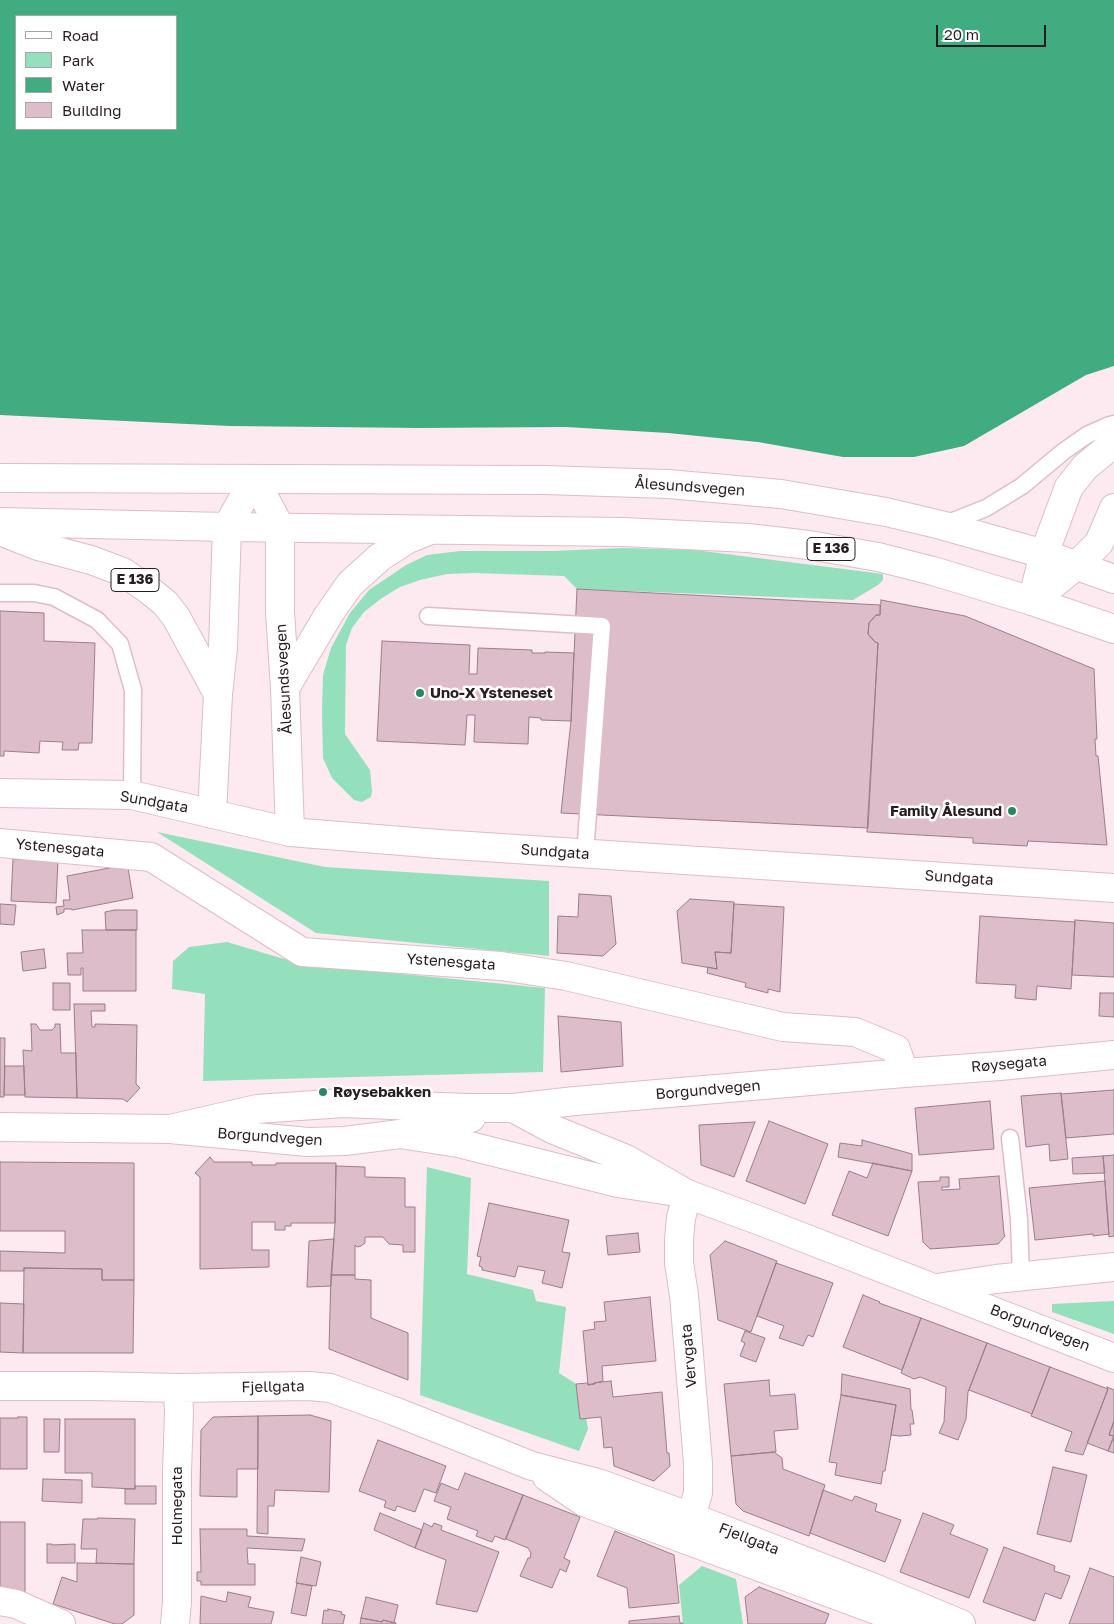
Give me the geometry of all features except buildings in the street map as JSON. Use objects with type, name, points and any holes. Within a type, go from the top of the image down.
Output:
[{"type":"main road","points":[[1032,601],[1044,554],[1069,487],[1085,467],[1114,443]]},
{"type":"main road","name":"Ålesundsvegen","points":[[0,478],[545,480],[668,484],[782,494],[886,512],[941,526],[1044,554],[1114,579]]},
{"type":"main road","name":"Ålesundsvegen","points":[[254,479],[280,527],[280,612],[285,688],[290,832]]},
{"type":"main road","points":[[212,814],[218,694],[223,648],[227,527],[254,479]]},
{"type":"main road","points":[[1032,601],[1076,566],[1098,543],[1114,508]]},
{"type":"main road","name":"E 136","points":[[0,522],[623,532],[748,538],[810,545],[878,557],[933,571],[1032,601],[1114,629]]},
{"type":"main road","name":"E 136","points":[[285,688],[329,614],[350,584],[380,557],[408,539],[433,528]]},
{"type":"main road","name":"E 136","points":[[0,531],[38,546],[90,560],[123,572],[149,590],[176,617],[218,694]]},
{"type":"main road","name":"Sundgata","points":[[0,793],[132,795],[290,832],[430,844],[1114,888]]},
{"type":"main road","name":"Ystenesgata","points":[[0,843],[151,857],[302,952],[502,966],[566,976],[783,1027],[855,1032],[896,1049],[904,1073]]},
{"type":"main road","name":"Røysegata","points":[[904,1073],[1114,1055]]},
{"type":"main road","name":"Borgundvegen","points":[[170,1128],[257,1109],[343,1103],[513,1108],[904,1073]]},
{"type":"main road","name":"Borgundvegen","points":[[0,1127],[170,1128],[308,1142],[345,1141],[400,1134],[513,1108],[552,1128],[626,1159],[686,1194],[937,1288],[1114,1358]]},
{"type":"main road","name":"Borgundvegen","points":[[400,1134],[458,1143],[618,1183],[686,1194]]},
{"type":"main road","name":"Vervgata","points":[[686,1194],[680,1218],[679,1263],[684,1295],[698,1463],[698,1493],[691,1517]]},
{"type":"main road","name":"Borgundvegen","points":[[937,1288],[996,1279],[1114,1267]]},
{"type":"main road","name":"Fjellgata","points":[[0,1386],[178,1388],[309,1386],[330,1388],[394,1411],[532,1466],[598,1483],[691,1517],[872,1587],[961,1624]]},
{"type":"main road","name":"Holmegata","points":[[175,1624],[177,1602],[178,1388]]},
{"type":"main road","name":"Fjellgata","points":[[532,1466],[584,1502],[914,1624]]},
{"type":"main road","points":[[0,1601],[16,1604],[61,1624]]},
{"type":"lane","points":[[941,526],[986,508],[1022,486],[1064,451],[1088,435],[1114,424]]},
{"type":"lane","points":[[0,593],[34,593],[54,597],[97,620],[120,644],[133,690],[132,795]]},
{"type":"lane","points":[[428,616],[602,626],[585,854]]},
{"type":"lane","points":[[1010,1138],[1019,1219],[1021,1277]]},
{"type":"green space","points":[[622,548],[695,550],[883,574],[883,580],[853,600],[577,589],[564,576],[474,573],[447,574],[400,587],[364,612],[352,628],[346,645],[345,734],[370,770],[371,797],[362,802],[354,800],[332,778],[323,758],[323,675],[331,648],[350,613],[369,590],[406,565],[427,555],[460,551],[553,551]]},
{"type":"green space","points":[[157,832],[325,867],[549,881],[549,956],[316,933]]},
{"type":"green space","points":[[227,942],[301,964],[545,988],[543,1072],[203,1081],[205,994],[172,989],[173,961],[189,947]]},
{"type":"green space","points":[[427,1167],[471,1178],[467,1274],[533,1290],[536,1301],[566,1307],[559,1373],[581,1387],[588,1429],[579,1451],[420,1395]]},
{"type":"green space","points":[[1114,1301],[1114,1334],[1052,1312],[1052,1304]]},
{"type":"green space","points":[[702,1566],[736,1579],[743,1624],[683,1624],[679,1585]]},
{"type":"water","points":[[0,0],[1114,0],[1114,366],[1086,375],[964,446],[914,457],[843,457],[758,442],[668,433],[566,427],[229,426],[0,415]]},
{"type":"place","name":"Uno-X Ysteneset","points":[[420,693]]},
{"type":"place","name":"Family Ålesund","points":[[1012,811]]},
{"type":"place","name":"Røysebakken","points":[[323,1092]]}]
